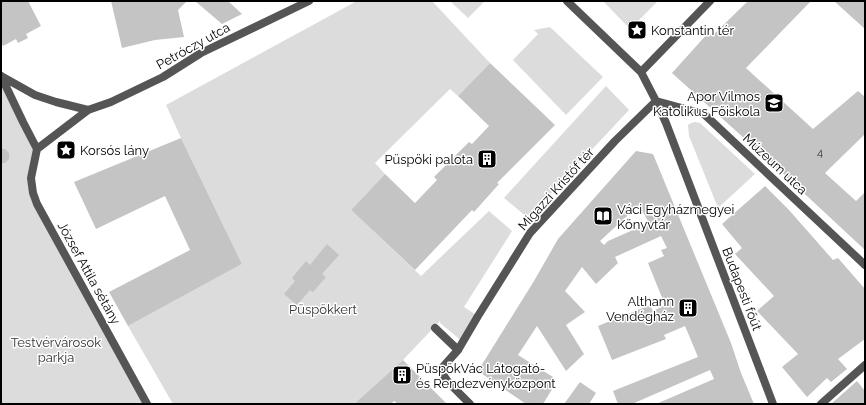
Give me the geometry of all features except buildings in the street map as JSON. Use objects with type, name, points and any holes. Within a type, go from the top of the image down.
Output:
[{"type":"street","name":"Petróczy utca","points":[[37,148],[88,110],[111,102],[163,77],[201,53],[309,1]]},
{"type":"street","name":"Budapesti főút","points":[[567,1],[641,72],[656,101],[666,123],[773,404]]},
{"type":"street","points":[[641,72],[710,1]]},
{"type":"street","points":[[1,76],[35,95],[88,110]]},
{"type":"street","points":[[1,76],[37,148]]},
{"type":"street","name":"Múzeum utca","points":[[656,101],[704,114],[865,265]]},
{"type":"street","name":"Migazzi Kristóf tér","points":[[470,404],[449,383],[444,376],[442,368],[458,350],[530,234],[615,141],[656,101]]},
{"type":"street","name":"József Attila sétány","points":[[37,148],[31,178],[33,193],[37,204],[147,404]]},
{"type":"street","points":[[435,328],[458,350]]},
{"type":"street","points":[[820,404],[865,365]]},
{"type":"green space","name":"Püspökkert","points":[[357,1],[432,1],[490,63],[458,96],[450,89],[375,163],[385,174],[351,210],[421,276],[489,211],[512,231],[464,307],[478,316],[463,342],[440,323],[440,321],[403,360],[354,404],[173,404],[128,326],[242,264],[166,105]]},
{"type":"green space","points":[[450,1],[485,1],[468,18]]},
{"type":"green space","points":[[603,1],[658,1],[630,29]]},
{"type":"green space","points":[[550,27],[603,77],[566,115],[513,60],[538,34],[534,30]]},
{"type":"green space","name":"Testvérvárosok parkja","points":[[1,76],[37,149],[33,193],[147,404],[1,404]]},
{"type":"green space","points":[[606,86],[629,110],[528,218],[504,198]]},
{"type":"green space","points":[[695,122],[700,123],[755,174],[718,208],[689,136],[688,125]]},
{"type":"place","name":"Konstantin tér","points":[[637,30]]},
{"type":"place","name":"Apor Vilmos Katolikus Főiskola","points":[[774,103]]},
{"type":"place","name":"Korsós lány","points":[[66,150]]},
{"type":"place","name":"Püspöki palota","points":[[487,159]]},
{"type":"place","name":"Váci Egyházmegyei Könyvtár","points":[[603,216]]},
{"type":"place","name":"Althann Vendégház","points":[[688,308]]},
{"type":"place","name":"PüspökVác Látogató- és Rendezvényközpont","points":[[402,375]]}]
